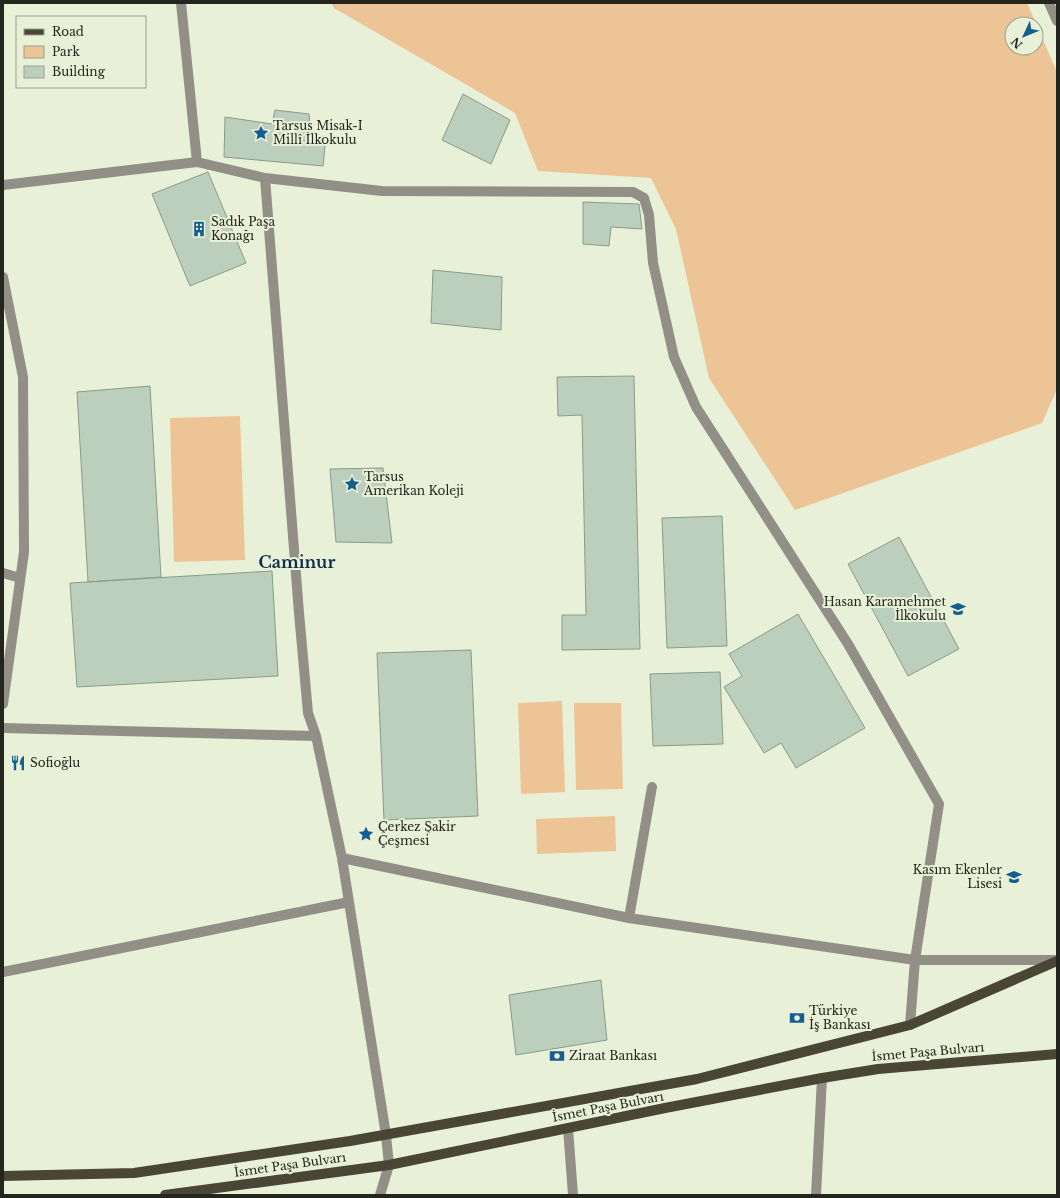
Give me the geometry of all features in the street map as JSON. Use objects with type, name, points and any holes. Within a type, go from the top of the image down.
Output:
[{"type":"main road","points":[[3,1176],[134,1173],[386,1135],[697,1079],[910,1025],[1057,960]]},
{"type":"main road","name":"İsmet Paşa Bulvarı","points":[[165,1195],[389,1165],[822,1078],[878,1069],[1057,1054]]},
{"type":"street","points":[[181,3],[196,162]]},
{"type":"street","points":[[1049,3],[1057,21]]},
{"type":"street","points":[[3,185],[196,162],[265,178],[382,191],[633,192],[644,198],[649,215],[653,263],[674,357],[696,407],[848,644],[939,804],[915,960],[910,1025]]},
{"type":"street","points":[[265,178],[308,713],[316,736],[342,858],[386,1135],[389,1165],[380,1195]]},
{"type":"street","points":[[3,277],[23,377],[24,552],[3,704]]},
{"type":"street","points":[[3,574],[20,578]]},
{"type":"street","points":[[3,728],[316,736]]},
{"type":"street","points":[[629,918],[652,787]]},
{"type":"street","points":[[342,858],[629,918],[915,960],[1057,960]]},
{"type":"street","points":[[3,972],[349,902]]},
{"type":"street","points":[[816,1195],[822,1078]]},
{"type":"street","points":[[568,1128],[573,1195]]},
{"type":"green space","points":[[331,3],[1027,3],[1033,16],[1004,16],[1004,56],[1044,56],[1044,42],[1057,72],[1057,389],[1042,423],[795,510],[709,378],[676,229],[651,178],[538,171],[515,113],[334,8]]},
{"type":"green space","points":[[240,416],[245,560],[174,562],[170,418]]},
{"type":"green space","points":[[562,701],[565,792],[521,794],[518,703]]},
{"type":"green space","points":[[574,703],[621,703],[623,789],[576,790]]},
{"type":"green space","points":[[615,816],[616,851],[537,854],[536,819]]},
{"type":"building","points":[[463,94],[510,120],[491,164],[442,140]]},
{"type":"building","points":[[275,110],[309,114],[311,133],[326,137],[323,166],[224,157],[225,117],[272,124]]},
{"type":"building","name":"Sadık Paşa Konağı","points":[[208,172],[246,263],[190,286],[152,194]]},
{"type":"building","points":[[583,202],[639,204],[642,229],[611,227],[609,246],[583,244]]},
{"type":"building","points":[[433,270],[502,277],[501,330],[431,323]]},
{"type":"building","points":[[634,376],[640,649],[562,650],[562,615],[586,615],[582,415],[558,416],[557,377]]},
{"type":"building","points":[[150,386],[161,577],[88,582],[77,392]]},
{"type":"building","points":[[383,468],[392,543],[336,542],[330,469]]},
{"type":"building","points":[[722,516],[727,646],[667,648],[662,518]]},
{"type":"building","points":[[899,537],[959,649],[908,676],[848,564]]},
{"type":"building","points":[[272,571],[278,676],[77,687],[70,583]]},
{"type":"building","points":[[798,614],[865,728],[796,768],[781,743],[764,753],[724,687],[742,676],[729,654]]},
{"type":"building","points":[[471,650],[478,816],[384,820],[377,653]]},
{"type":"building","points":[[720,672],[723,744],[653,746],[650,674]]},
{"type":"building","points":[[601,980],[607,1040],[516,1055],[509,995]]},
{"type":"place","name":"Tarsus Misak-I Millî İlkokulu","points":[[261,133]]},
{"type":"place","name":"Sadık Paşa Konağı","points":[[199,229]]},
{"type":"place","name":"Tarsus Amerikan Koleji","points":[[352,484]]},
{"type":"place","name":"Hasan Karamehmet İlkokulu","points":[[958,609]]},
{"type":"place","name":"Sofioğlu","points":[[18,763]]},
{"type":"place","name":"Çerkez Şakir Çeşmesi","points":[[366,834]]},
{"type":"place","name":"Kasım Ekenler Lisesi","points":[[1014,877]]},
{"type":"place","name":"Türkiye İş Bankası","points":[[797,1018]]},
{"type":"place","name":"Ziraat Bankası","points":[[557,1056]]},
{"type":"district","name":"Caminur","points":[[297,562]]}]
